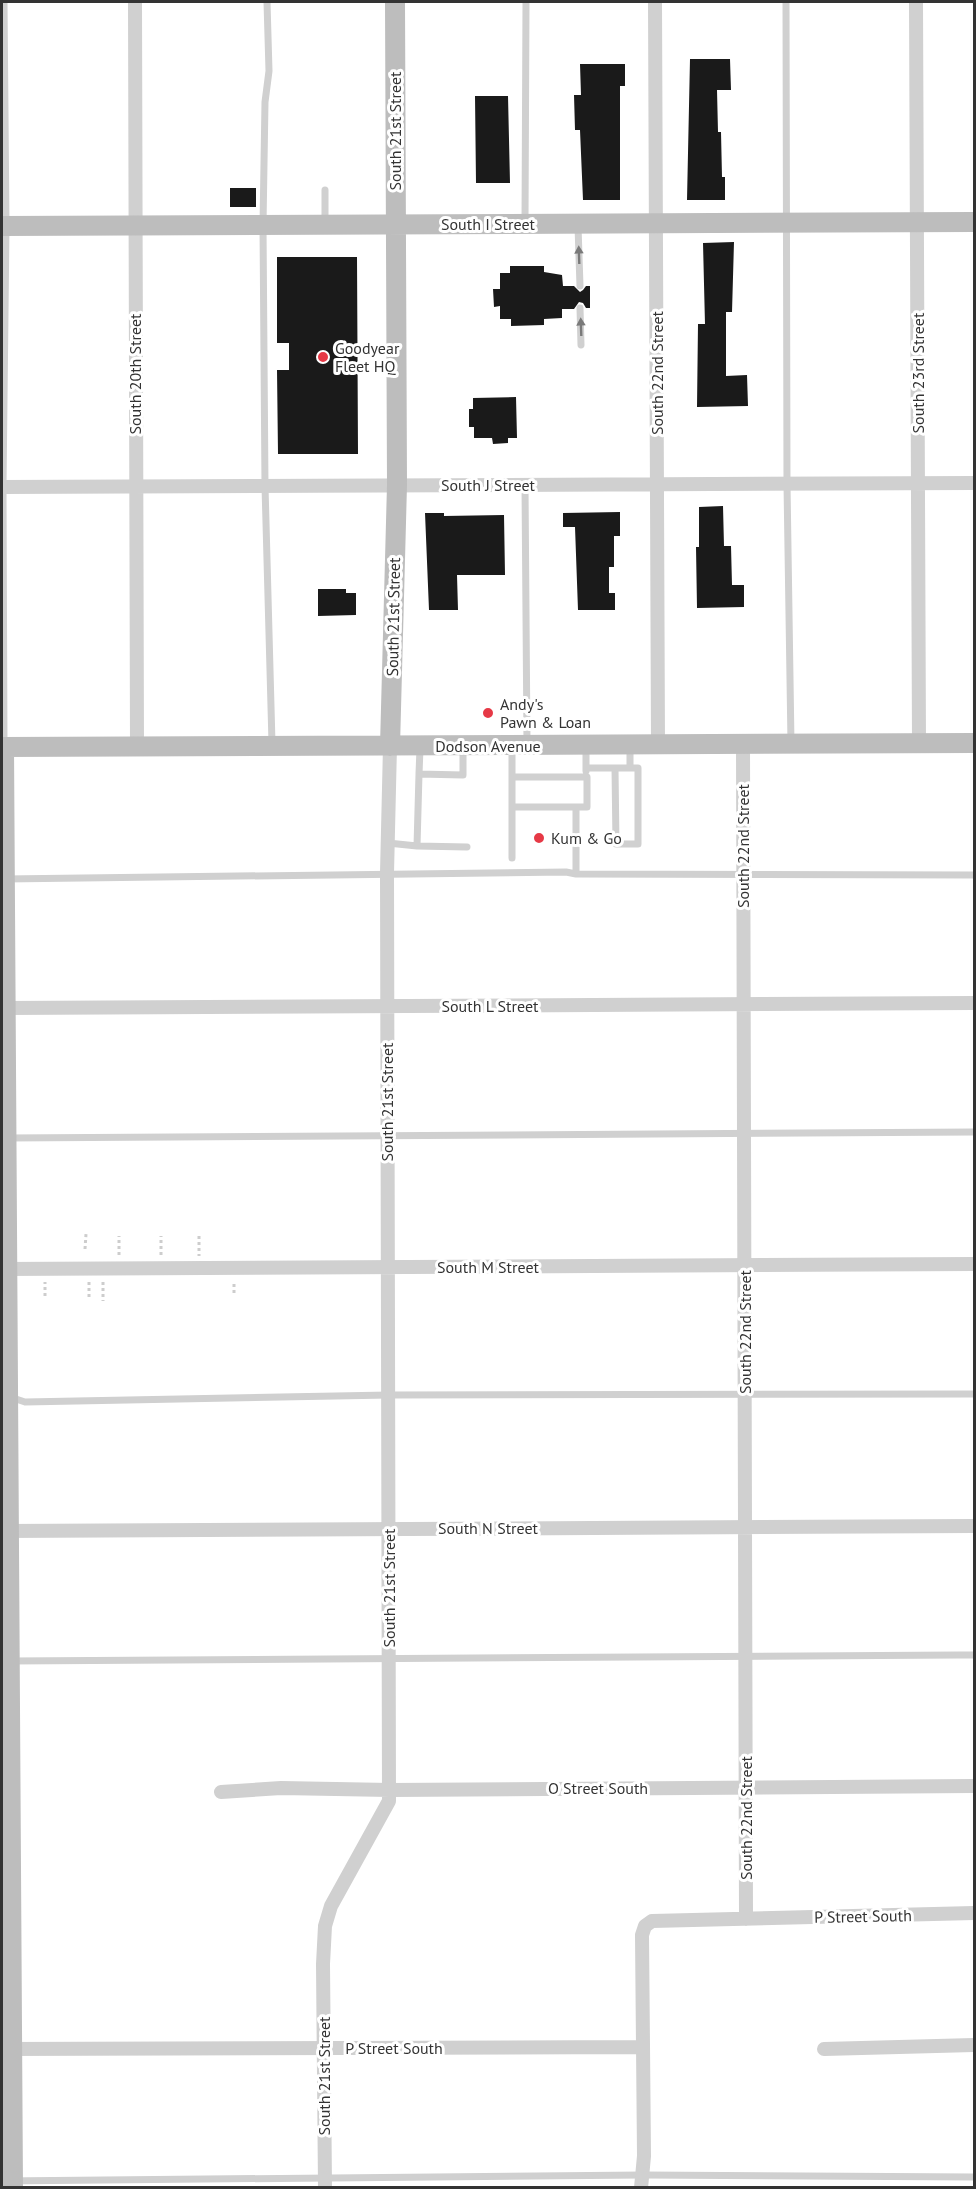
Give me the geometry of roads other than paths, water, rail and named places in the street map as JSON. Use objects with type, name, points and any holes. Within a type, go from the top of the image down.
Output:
[{"type":"street","name":"South 20th Street","points":[[135,2],[137,747]]},
{"type":"street","name":"South 21st Street","points":[[325,2183],[323,1964],[325,1926],[331,1906],[389,1801],[390,1790],[387,873],[397,484],[395,2]]},
{"type":"street","name":"South 22nd Street","points":[[656,2],[658,745]]},
{"type":"street","name":"South 23rd Street","points":[[916,2],[919,744]]},
{"type":"street","name":"South I Street","points":[[4,226],[975,222]]},
{"type":"street","name":"South J Street","points":[[2,487],[975,483]]},
{"type":"street","name":"South 22nd Street","points":[[743,744],[747,1919]]},
{"type":"street","name":"Dodson Avenue","points":[[3,747],[975,744]]},
{"type":"street","points":[[3,747],[6,1008],[4,1138],[6,2049],[9,2183]]},
{"type":"street","name":"South L Street","points":[[6,1008],[975,1003]]},
{"type":"street","name":"South M Street","points":[[4,1269],[975,1264]]},
{"type":"street","name":"South N Street","points":[[5,1531],[975,1526]]},
{"type":"street","name":"O Street South","points":[[221,1792],[281,1788],[390,1790],[975,1786]]},
{"type":"street","name":"P Street South","points":[[6,2049],[642,2047],[642,1935],[645,1926],[652,1921],[975,1913]]},
{"type":"street","points":[[824,2049],[975,2045]]},
{"type":"street","points":[[642,2047],[642,2181]]},
{"type":"lane","points":[[3,747],[4,2]]},
{"type":"lane","points":[[267,2],[269,71],[265,102],[263,225],[272,746]]},
{"type":"lane","points":[[525,224],[526,2]]},
{"type":"lane","points":[[786,2],[787,484],[791,744]]},
{"type":"lane","points":[[325,190],[326,224]]},
{"type":"lane","points":[[578,223],[580,286]]},
{"type":"lane","points":[[580,308],[581,345]]},
{"type":"lane","points":[[512,858],[513,777],[520,746],[525,485]]},
{"type":"lane","points":[[512,807],[587,807],[586,745]]},
{"type":"lane","points":[[630,745],[630,768]]},
{"type":"lane","points":[[417,846],[420,746]]},
{"type":"lane","points":[[419,774],[463,775],[463,746]]},
{"type":"lane","points":[[513,777],[615,768],[638,768],[638,844],[616,844],[615,768]]},
{"type":"lane","points":[[576,807],[576,874]]},
{"type":"lane","points":[[388,843],[467,847]]},
{"type":"lane","points":[[5,879],[566,872],[576,874],[975,874]]},
{"type":"lane","points":[[4,1138],[975,1132]]},
{"type":"lane","points":[[5,1396],[25,1402],[389,1395],[975,1394]]},
{"type":"lane","points":[[5,1661],[389,1660],[746,1654],[975,1655]]},
{"type":"lane","points":[[9,2183],[325,2183],[975,2177]]},
{"type":"place","name":"Goodyear Fleet HQ","points":[[323,357]]},
{"type":"place","name":"Andy's Pawn & Loan","points":[[488,713]]},
{"type":"place","name":"Kum & Go","points":[[539,838]]}]
